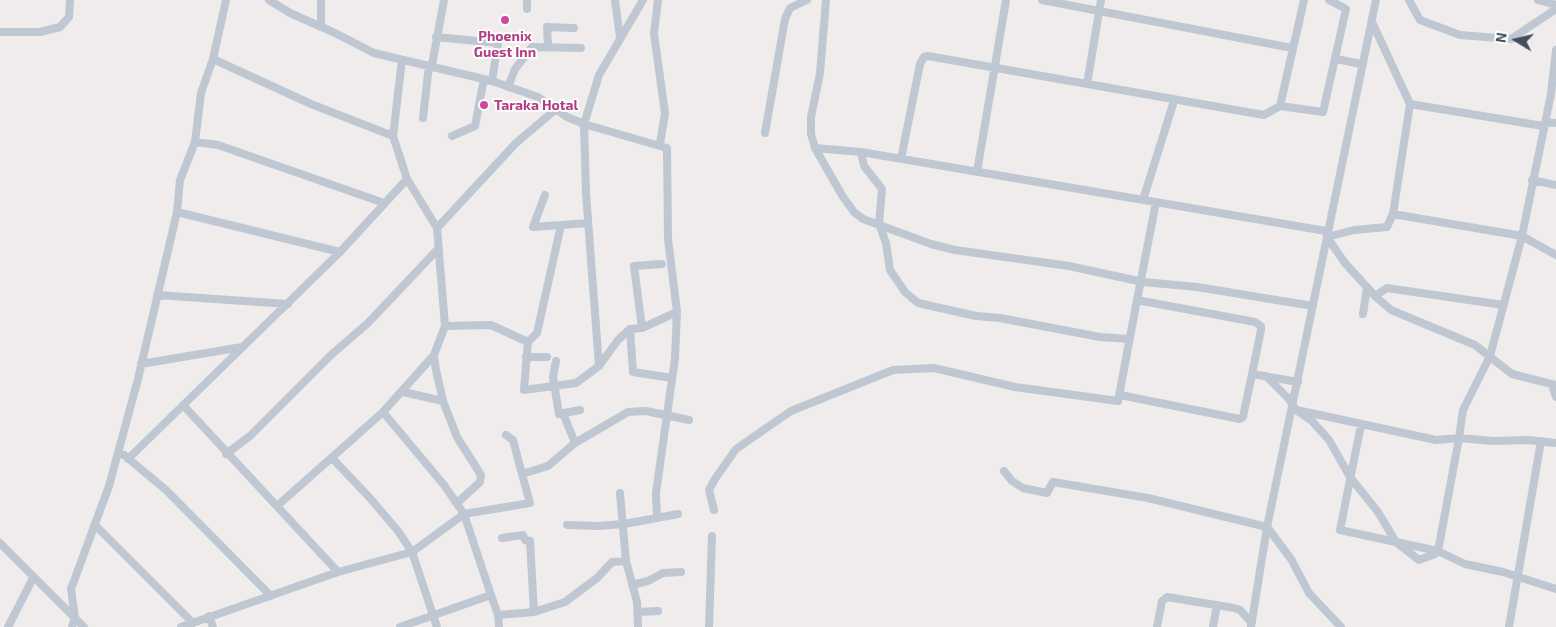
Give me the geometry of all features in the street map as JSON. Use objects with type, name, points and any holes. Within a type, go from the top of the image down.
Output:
[{"type":"street","points":[[0,32],[40,32],[60,27],[68,17],[70,0]]},
{"type":"street","points":[[72,627],[75,618],[71,589],[96,526],[119,450],[177,212],[180,180],[196,142],[201,93],[213,59],[226,0]]},
{"type":"street","points":[[269,0],[290,13],[321,26],[374,53],[488,80],[538,97],[555,110],[584,124],[660,144],[667,148],[668,238],[677,312],[676,358],[656,493],[657,518]]},
{"type":"street","points":[[321,0],[321,26]]},
{"type":"street","points":[[423,118],[430,65],[444,0]]},
{"type":"street","points":[[527,0],[527,10]]},
{"type":"street","points":[[615,0],[620,38]]},
{"type":"street","points":[[599,366],[588,223],[584,124],[599,74],[642,0]]},
{"type":"street","points":[[658,0],[654,34],[664,113],[660,144]]},
{"type":"street","points":[[765,133],[784,19],[790,8],[806,0]]},
{"type":"street","points":[[826,0],[820,73],[810,127],[815,148],[843,197],[854,212],[863,219],[955,250],[1069,266],[1143,282],[1197,287],[1313,306]]},
{"type":"street","points":[[977,172],[1006,0]]},
{"type":"street","points":[[1042,0],[1292,48]]},
{"type":"street","points":[[1087,84],[1101,0]]},
{"type":"street","points":[[1280,106],[1304,0]]},
{"type":"street","points":[[901,159],[920,64],[924,57],[928,56],[1261,116],[1280,106],[1323,112],[1346,9],[1329,0]]},
{"type":"street","points":[[1251,624],[1267,527],[1294,408],[1327,234],[1376,0]]},
{"type":"street","points":[[1409,0],[1420,20],[1460,36],[1511,39],[1556,9]]},
{"type":"street","points":[[1538,0],[1556,5]]},
{"type":"street","points":[[815,148],[862,152],[1156,202],[1327,234],[1387,228],[1394,214],[1410,104],[1372,22]]},
{"type":"street","points":[[548,46],[547,27],[574,28]]},
{"type":"street","points":[[436,37],[498,43],[475,126],[452,136]]},
{"type":"street","points":[[508,87],[515,69],[532,47],[581,48]]},
{"type":"street","points":[[1437,552],[1463,410],[1490,356],[1522,236],[1544,124],[1556,50]]},
{"type":"street","points":[[213,59],[311,104],[393,136]]},
{"type":"street","points":[[1336,59],[1362,64]]},
{"type":"street","points":[[277,506],[403,392],[434,355],[446,326],[437,228],[407,179],[393,136],[402,60]]},
{"type":"street","points":[[1143,200],[1174,101]]},
{"type":"street","points":[[1410,104],[1544,124],[1556,123]]},
{"type":"street","points":[[437,228],[516,143],[555,110]]},
{"type":"street","points":[[196,142],[218,145],[384,203]]},
{"type":"street","points":[[862,152],[864,166],[882,189],[879,224],[886,243],[890,270],[905,292],[918,303],[973,315],[1000,318],[1100,337],[1129,339]]},
{"type":"street","points":[[128,459],[340,252],[407,179]]},
{"type":"street","points":[[1532,180],[1556,184]]},
{"type":"street","points":[[545,195],[533,227],[588,223]]},
{"type":"street","points":[[714,510],[709,490],[736,449],[792,411],[893,370],[934,368],[1015,387],[1113,402],[1118,401],[1129,339],[1143,282],[1156,202]]},
{"type":"street","points":[[177,212],[340,252]]},
{"type":"street","points":[[1394,214],[1522,236],[1556,255]]},
{"type":"street","points":[[561,225],[537,333],[528,342],[524,390],[576,383],[599,366],[618,340],[630,329],[642,328],[677,312]]},
{"type":"street","points":[[1327,234],[1345,263],[1375,296],[1391,310],[1467,341],[1490,356],[1512,374],[1554,385],[1556,397]]},
{"type":"street","points":[[226,454],[250,436],[331,355],[368,323],[438,249]]},
{"type":"street","points":[[642,328],[634,266],[662,264]]},
{"type":"street","points":[[1363,314],[1367,287]]},
{"type":"street","points":[[1375,296],[1387,288],[1503,305]]},
{"type":"street","points":[[157,295],[288,304]]},
{"type":"street","points":[[1120,395],[1240,419],[1243,417],[1261,330],[1260,326],[1255,322],[1138,300]]},
{"type":"street","points":[[446,326],[491,325],[528,342]]},
{"type":"street","points":[[630,329],[633,372],[672,378]]},
{"type":"street","points":[[141,364],[242,347]]},
{"type":"street","points":[[434,355],[442,401],[460,442],[481,475],[480,482],[457,503]]},
{"type":"street","points":[[526,357],[547,357]]},
{"type":"street","points":[[556,361],[554,386],[559,414],[580,410]]},
{"type":"street","points":[[1252,374],[1298,382]]},
{"type":"street","points":[[1266,376],[1294,408],[1312,421],[1329,440],[1350,477],[1378,512],[1396,542],[1419,560],[1437,552]]},
{"type":"street","points":[[403,392],[442,401]]},
{"type":"street","points":[[183,405],[226,454],[338,572]]},
{"type":"street","points":[[1294,408],[1361,425],[1436,440],[1459,438],[1556,443]]},
{"type":"street","points":[[522,474],[548,466],[575,443],[628,412],[646,411],[689,420]]},
{"type":"street","points":[[383,412],[464,514],[498,615],[498,627]]},
{"type":"street","points":[[563,413],[575,443]]},
{"type":"street","points":[[1361,425],[1340,530],[1437,552],[1465,564],[1517,576],[1556,589]]},
{"type":"street","points":[[181,627],[338,572],[412,552],[464,514],[530,503],[513,440],[506,435]]},
{"type":"street","points":[[1509,627],[1541,441]]},
{"type":"street","points":[[119,450],[166,490],[271,596]]},
{"type":"street","points":[[332,458],[374,504],[412,552],[437,627]]},
{"type":"street","points":[[1004,471],[1012,481],[1024,488],[1047,493],[1053,482],[1148,498],[1267,527],[1291,559],[1309,593],[1341,627]]},
{"type":"street","points":[[620,493],[626,561],[638,612],[638,627]]},
{"type":"street","points":[[567,525],[598,526],[624,524],[678,514]]},
{"type":"street","points":[[96,526],[193,622]]},
{"type":"street","points":[[502,538],[522,535],[525,540],[530,541],[534,612]]},
{"type":"street","points":[[709,627],[712,536]]},
{"type":"street","points":[[0,543],[84,627]]},
{"type":"street","points":[[498,615],[534,612],[565,602],[597,578],[612,562],[626,561]]},
{"type":"street","points":[[632,585],[648,581],[663,573],[681,572]]},
{"type":"street","points":[[8,627],[33,578]]},
{"type":"street","points":[[400,627],[491,595]]},
{"type":"street","points":[[1157,627],[1162,601],[1167,597],[1240,610],[1251,624]]},
{"type":"street","points":[[1213,627],[1217,605]]},
{"type":"street","points":[[638,612],[658,611]]},
{"type":"street","points":[[209,616],[213,627]]},
{"type":"place","name":"Phoenix Guest Inn","points":[[505,20]]},
{"type":"place","name":"Taraka Hotal","points":[[484,105]]}]
